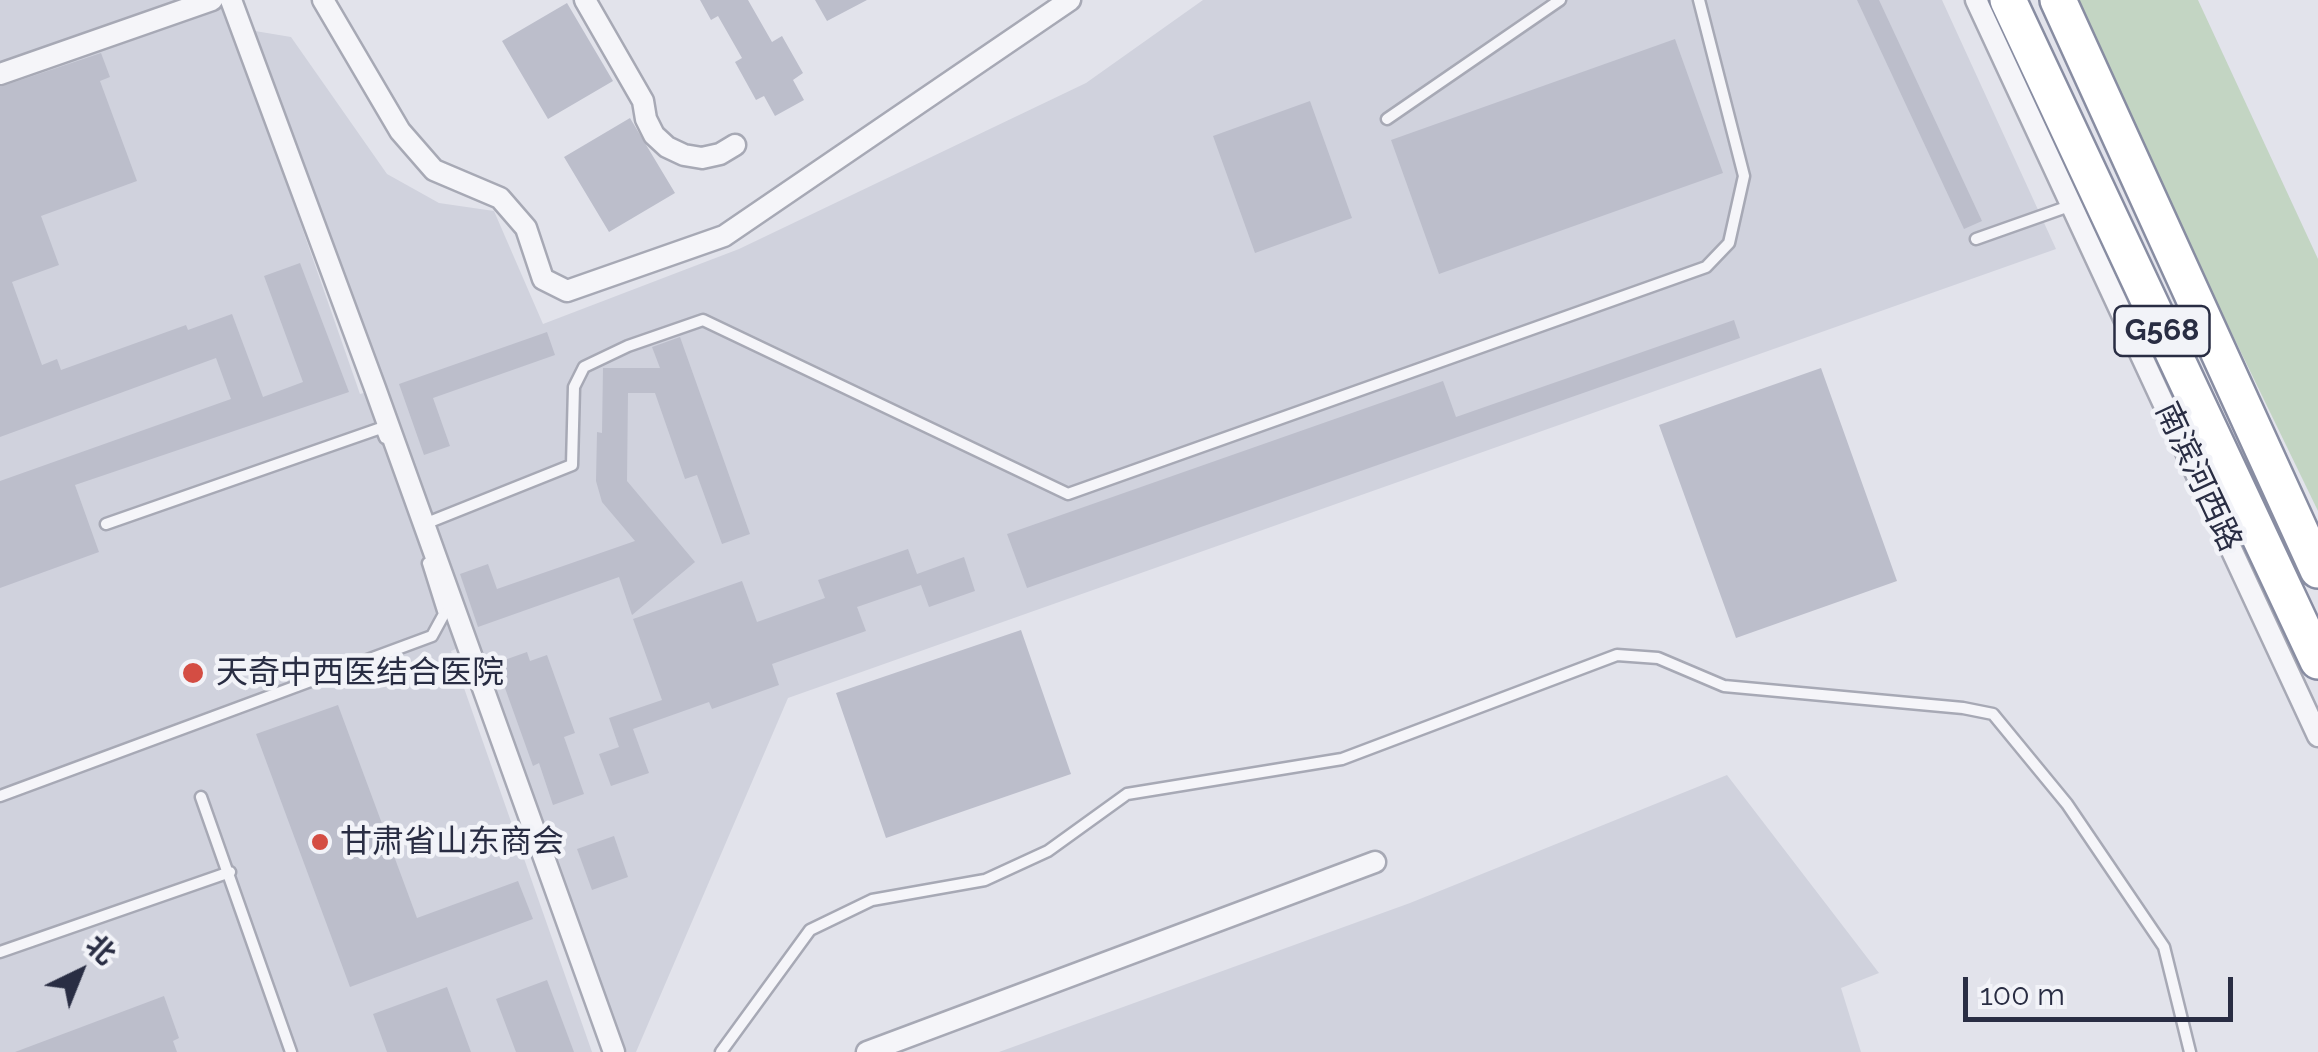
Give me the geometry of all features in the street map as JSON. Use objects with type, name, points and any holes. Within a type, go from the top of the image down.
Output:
[{"type":"highway","name":"南滨河西路","points":[[2008,0],[2318,570]]},
{"type":"highway","name":"南滨河西路","points":[[2058,0],[2111,192],[2318,662]]},
{"type":"street","points":[[0,74],[212,0]]},
{"type":"street","points":[[231,0],[614,1052]]},
{"type":"street","points":[[323,0],[400,132],[434,170],[500,198],[526,228],[543,279],[568,291],[724,236],[1070,0]]},
{"type":"street","points":[[585,0],[643,101],[654,135],[667,148],[702,158],[735,145]]},
{"type":"street","name":"南滨河西路","points":[[1976,0],[2111,192],[2318,736]]},
{"type":"street","points":[[867,1052],[1374,862]]},
{"type":"lane","points":[[1387,119],[1560,0]]},
{"type":"lane","points":[[420,526],[572,465],[574,387],[584,367],[628,346],[703,320],[1068,494],[1706,267],[1729,242],[1744,176],[1699,0]]},
{"type":"lane","points":[[1976,238],[2111,192]]},
{"type":"lane","points":[[0,796],[432,636],[444,614],[420,526],[381,428],[106,524]]},
{"type":"lane","points":[[720,1052],[810,930],[872,900],[986,880],[1048,851],[1128,794],[1342,759],[1617,655],[1658,658],[1724,686],[1993,714],[2067,804],[2164,947],[2190,1052]]},
{"type":"lane","points":[[201,797],[291,1052]]},
{"type":"lane","points":[[0,952],[230,872]]},
{"type":"shaded area","points":[[0,0],[222,0],[231,27],[291,37],[387,174],[439,203],[494,211],[543,324],[739,249],[1086,83],[1203,0],[1942,0],[2056,249],[788,698],[636,1052],[627,1052],[469,644],[451,651],[592,1052],[0,1052]],"holes":[[[248,73],[371,391],[360,394]]]},
{"type":"shaded area","points":[[1727,775],[1879,973],[1841,988],[1861,1052],[999,1052],[1410,903]]},
{"type":"green space","points":[[2070,0],[2198,0],[2318,259],[2318,511]]},
{"type":"building","points":[[700,0],[748,0],[772,42],[782,36],[803,73],[793,80],[804,100],[775,116],[764,96],[756,100],[735,62],[742,58],[718,16],[711,20]]},
{"type":"building","points":[[815,0],[867,0],[827,21]]},
{"type":"building","points":[[1857,0],[1879,0],[1982,221],[1964,229]]},
{"type":"building","points":[[567,3],[613,81],[548,119],[502,41]]},
{"type":"building","points":[[1675,39],[1723,173],[1439,274],[1391,140]]},
{"type":"building","points":[[101,53],[110,77],[100,81],[137,181],[41,216],[59,265],[12,282],[42,365],[57,359],[61,370],[186,325],[188,330],[232,314],[263,397],[303,382],[264,276],[300,263],[349,392],[75,485],[99,552],[0,588],[0,481],[231,399],[216,358],[0,437],[0,87]]},
{"type":"building","points":[[1310,101],[1352,218],[1255,253],[1213,136]]},
{"type":"building","points":[[630,118],[675,193],[609,232],[564,157]]},
{"type":"building","points":[[1734,320],[1740,338],[1027,588],[1007,534],[1443,381],[1456,417]]},
{"type":"building","points":[[547,332],[555,355],[433,398],[450,446],[424,455],[399,384]]},
{"type":"building","points":[[680,337],[750,534],[722,544],[697,475],[685,479],[655,393],[628,393],[627,481],[695,562],[632,615],[619,577],[478,627],[460,574],[488,564],[497,589],[635,541],[602,502],[596,481],[597,432],[602,433],[603,368],[660,368],[652,347]]},
{"type":"building","points":[[1821,368],[1897,581],[1736,638],[1659,425]]},
{"type":"building","points":[[908,549],[917,574],[964,557],[975,591],[929,607],[921,585],[857,607],[866,631],[772,664],[779,685],[712,709],[709,702],[633,729],[649,773],[611,786],[599,754],[619,747],[609,718],[662,700],[633,619],[742,581],[757,622],[825,598],[818,580]]},
{"type":"building","points":[[1021,630],[1071,774],[886,838],[836,693]]},
{"type":"building","points":[[527,652],[530,661],[547,655],[575,733],[564,737],[584,794],[553,805],[539,763],[533,766],[496,663]]},
{"type":"building","points":[[338,705],[417,918],[518,881],[533,919],[350,987],[256,734]]},
{"type":"building","points":[[614,836],[628,877],[592,890],[577,849]]},
{"type":"building","points":[[547,980],[574,1052],[516,1052],[496,999]]},
{"type":"building","points":[[447,987],[471,1052],[387,1052],[373,1014]]},
{"type":"building","points":[[164,996],[179,1038],[173,1041],[177,1052],[15,1052]]},
{"type":"place","name":"天奇中西医结合医院","points":[[193,673]]},
{"type":"place","name":"甘肃省山东商会","points":[[320,842]]}]
